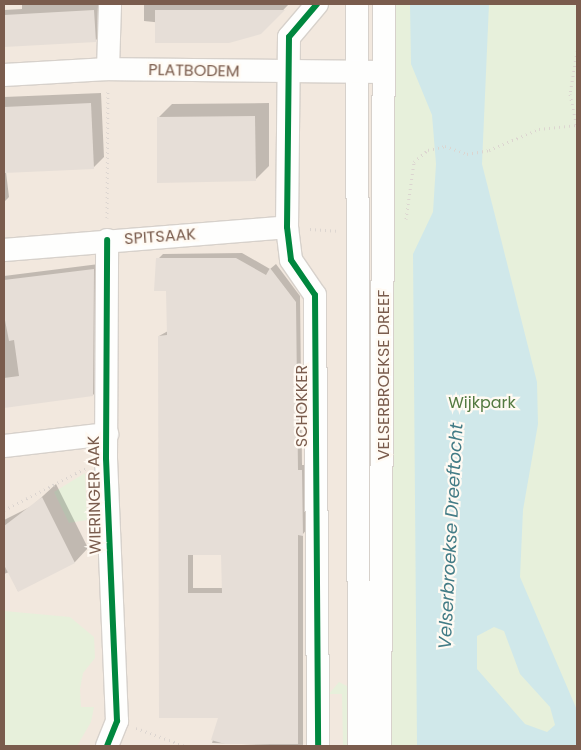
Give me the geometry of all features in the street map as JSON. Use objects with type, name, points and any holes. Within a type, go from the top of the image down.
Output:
[{"type":"street","points":[[108,69],[110,4]]},
{"type":"street","name":"SCHOKKER","points":[[317,4],[289,37],[287,227],[291,260],[315,294],[318,746]]},
{"type":"street","name":"VELSERBROEKSE DREEF","points":[[357,4],[359,746]]},
{"type":"street","name":"VELSERBROEKSE DREEF","points":[[380,746],[384,4]]},
{"type":"street","name":"PLATBODEM","points":[[4,75],[108,69],[384,72]]},
{"type":"street","name":"SPITSAAK","points":[[4,250],[107,240],[287,227]]},
{"type":"street","name":"WIERINGER AAK","points":[[107,240],[106,458],[116,721],[107,746]]},
{"type":"street","points":[[4,446],[107,434]]},
{"type":"path","points":[[428,150],[445,146],[467,154],[489,150],[539,129],[576,126],[570,94],[577,50]]},
{"type":"path","points":[[107,240],[108,69]]},
{"type":"path","points":[[4,510],[106,458]]},
{"type":"path","points":[[116,721],[185,746]]},
{"type":"shaded area","points":[[4,4],[577,4],[577,746],[4,746]]},
{"type":"green space","name":"Wijkpark","points":[[386,4],[577,4],[577,746],[386,746]]},
{"type":"green space","points":[[85,473],[87,520],[69,523],[54,492]]},
{"type":"green space","points":[[4,611],[70,617],[94,637],[95,658],[83,673],[80,689],[81,707],[94,707],[91,722],[77,746],[4,746]]},
{"type":"green space","points":[[339,682],[349,687],[354,746],[343,746],[342,694],[329,694]]},
{"type":"water","name":"Velserbroekse Dreeftocht","points":[[410,4],[489,4],[482,164],[537,382],[538,424],[523,510],[520,577],[577,710],[577,746],[417,746],[413,254],[433,212],[436,164],[432,115],[411,64]],"holes":[[[494,627],[504,631],[520,674],[550,707],[555,725],[547,732],[525,724],[477,669],[477,636]]]},
{"type":"building","points":[[94,10],[96,42],[4,47],[4,15]]},
{"type":"building","points":[[155,10],[285,10],[261,34],[229,43],[155,43]]},
{"type":"building","points":[[91,103],[94,169],[4,173],[4,107]]},
{"type":"building","points":[[255,116],[256,181],[157,183],[157,117]]},
{"type":"building","points":[[156,258],[236,258],[266,275],[270,268],[296,302],[298,470],[302,470],[303,536],[298,535],[298,744],[225,744],[211,740],[218,718],[159,718],[158,336],[167,335],[166,291],[154,291]],"holes":[[[188,555],[221,555],[222,593],[188,593]]]},
{"type":"building","points":[[94,269],[93,396],[4,408],[4,378],[19,376],[14,340],[9,341],[4,315],[4,280]]},
{"type":"building","points":[[42,497],[75,563],[18,592],[4,565],[4,526]]},
{"type":"cycle path","points":[[317,4],[289,37],[287,227],[291,260],[315,295],[318,746]]},
{"type":"cycle path","points":[[107,240],[106,458],[117,721],[107,746]]}]
